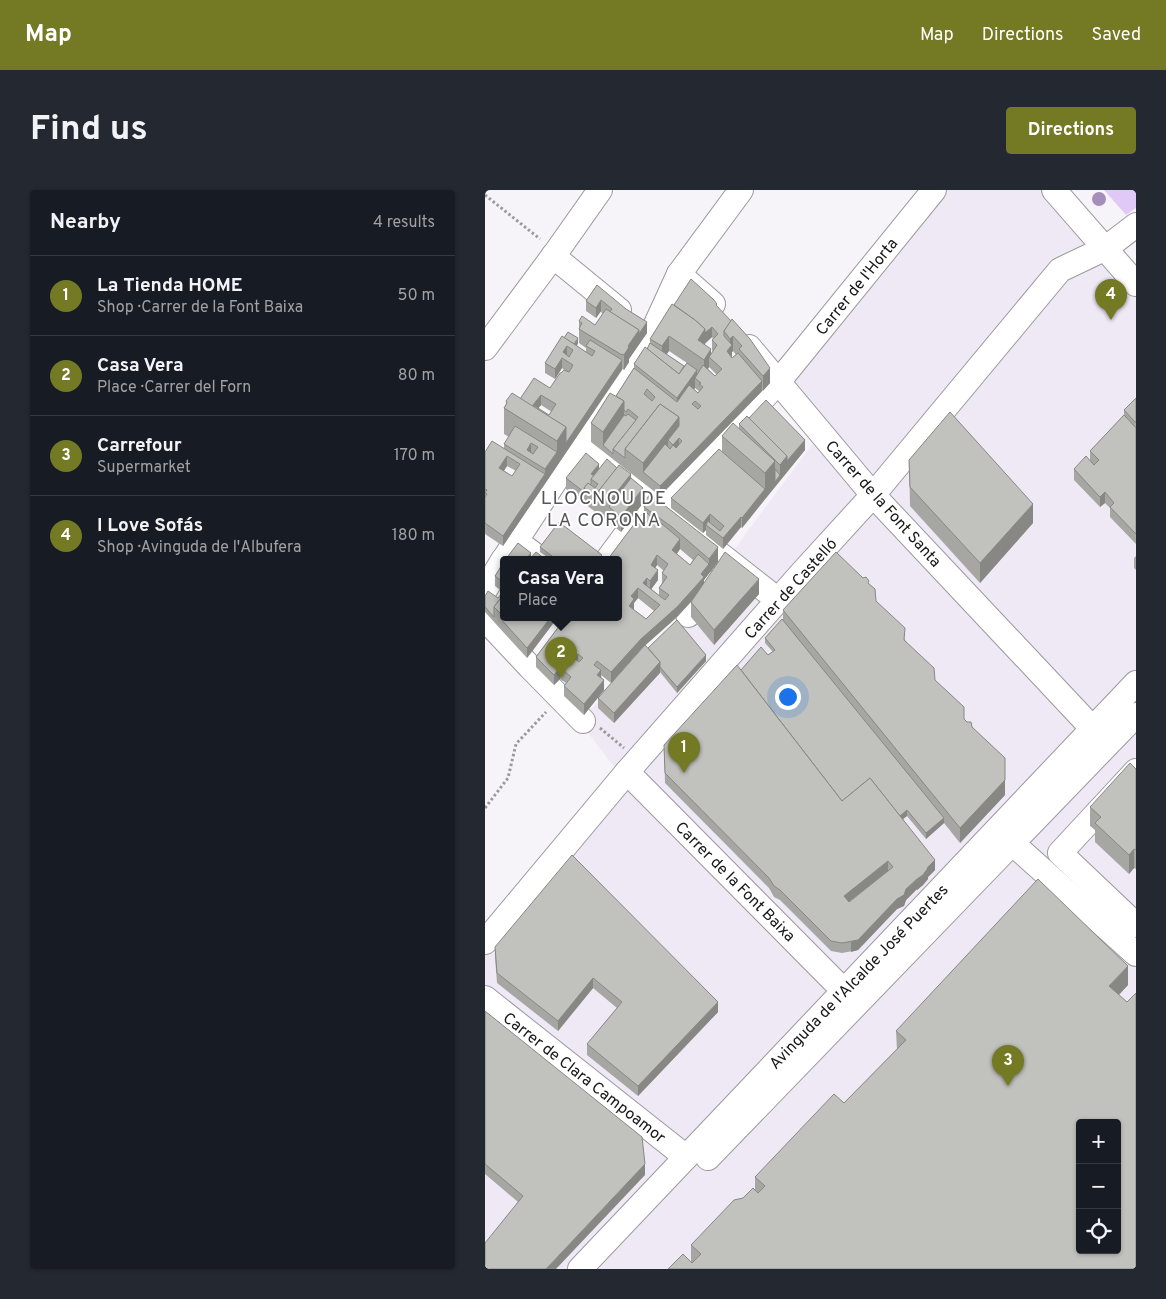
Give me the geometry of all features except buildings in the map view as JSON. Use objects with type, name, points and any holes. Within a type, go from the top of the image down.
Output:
[{"type":"street","points":[[485,348],[600,190]]},
{"type":"street","points":[[521,556],[508,554],[652,333],[679,274],[741,190]]},
{"type":"street","name":"Carrer de l'Horta","points":[[612,556],[656,505],[779,381],[935,190]]},
{"type":"street","points":[[1054,190],[1136,284]]},
{"type":"street","name":"Carrer de Castelló","points":[[485,942],[632,766],[873,495],[1060,270],[1106,248],[1136,225]]},
{"type":"street","points":[[555,253],[629,319],[652,333]]},
{"type":"street","name":"Carrer de la Font Santa","points":[[679,274],[714,305],[873,495],[1093,729]]},
{"type":"street","points":[[579,444],[778,600]]},
{"type":"street","points":[[688,615],[726,559]]},
{"type":"street","points":[[485,590],[500,567]]},
{"type":"street","points":[[485,619],[535,660],[560,697],[583,721]]},
{"type":"street","name":"Avinguda de l'Alcalde José Puertes","points":[[580,1269],[1136,683]]},
{"type":"street","name":"Avinguda de l'Alcalde José Puertes","points":[[600,1269],[1136,715]]},
{"type":"street","name":"Carrer de la Font Baixa","points":[[632,766],[844,991]]},
{"type":"street","points":[[1043,871],[1136,771]]},
{"type":"street","points":[[1012,844],[1136,954]]},
{"type":"street","points":[[1060,853],[1136,925]]},
{"type":"street","name":"Carrer de Clara Campoamor","points":[[485,998],[686,1157]]},
{"type":"path","points":[[485,195],[555,253]]},
{"type":"path","points":[[485,808],[508,778],[516,744],[560,697]]},
{"type":"path","points":[[583,721],[590,721],[608,734],[632,766]]},
{"type":"shaded area","points":[[934,190],[1046,190],[1136,290],[1136,1269],[485,1269],[485,923],[615,768],[579,721],[674,627],[823,430],[777,386]]},
{"type":"shaded area","points":[[1104,190],[1136,190],[1136,208],[1126,215]]},
{"type":"place","name":"I Love Sofás","points":[[1111,320]]},
{"type":"place","name":"Casa Vera","points":[[561,678]]},
{"type":"place","name":"La Tienda HOME","points":[[684,773]]},
{"type":"place","name":"Carrefour","points":[[1008,1086]]},
{"type":"district","name":"LLOCNOU DE LA CORONA","points":[[604,508]]}]
